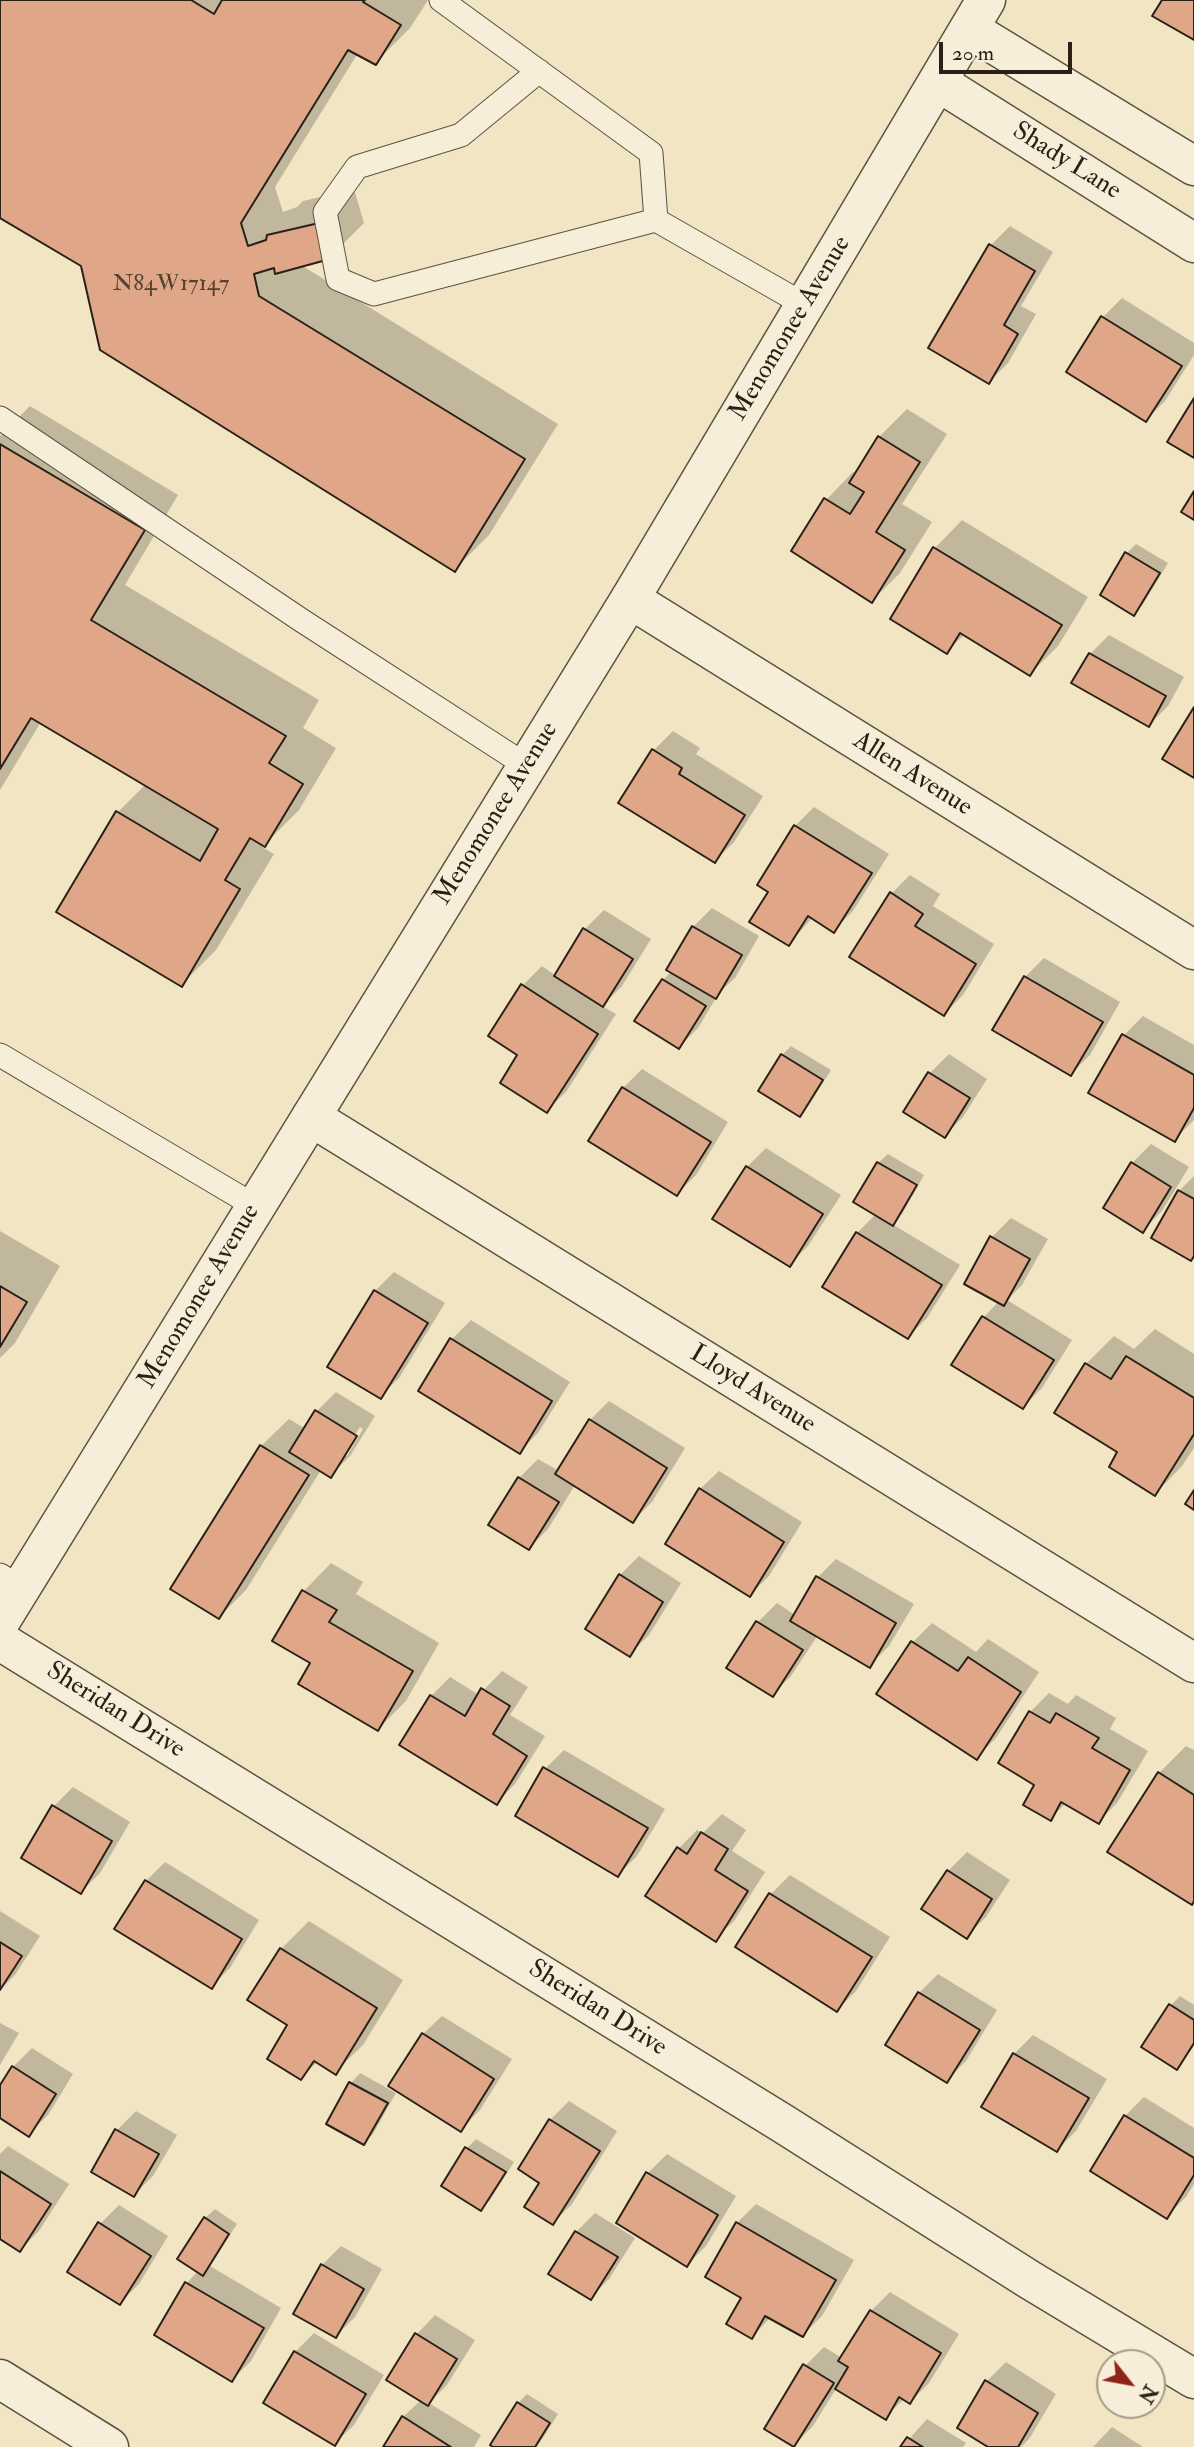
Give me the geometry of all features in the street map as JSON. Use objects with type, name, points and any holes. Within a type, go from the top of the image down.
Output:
[{"type":"street","name":"Menomonee Avenue","points":[[0,1622],[11,1582],[311,1117],[630,599],[977,14]]},
{"type":"street","points":[[977,14],[1194,166]]},
{"type":"street","name":"Shady Lane","points":[[937,82],[1194,243]]},
{"type":"street","name":"Allen Avenue","points":[[630,599],[1194,950]]},
{"type":"street","name":"Lloyd Avenue","points":[[311,1117],[1194,1663]]},
{"type":"street","name":"Sheridan Drive","points":[[0,1641],[1194,2379]]},
{"type":"street","points":[[0,2379],[108,2447]]},
{"type":"lane","points":[[441,0],[651,153],[656,220]]},
{"type":"lane","points":[[539,71],[461,135],[357,167],[325,212],[338,279],[374,294],[656,220],[805,305]]},
{"type":"lane","points":[[0,418],[301,620],[527,766]]},
{"type":"lane","points":[[0,1055],[255,1206]]},
{"type":"building","points":[[0,0],[191,0],[214,14],[222,0],[365,0],[363,2],[401,25],[376,65],[348,50],[241,223],[248,246],[266,240],[267,235],[319,223],[330,259],[275,274],[274,268],[254,274],[259,296],[525,459],[455,572],[100,350],[81,266],[0,218]]},
{"type":"building","points":[[1162,0],[1194,0],[1194,40],[1152,16]]},
{"type":"building","points":[[989,244],[1035,271],[1004,325],[1018,334],[989,384],[928,348]]},
{"type":"building","points":[[1101,316],[1182,366],[1146,422],[1066,372]]},
{"type":"building","points":[[1194,398],[1194,458],[1167,442]]},
{"type":"building","points":[[878,436],[920,462],[876,532],[905,550],[872,603],[791,551],[824,498],[850,514],[864,492],[849,483]]},
{"type":"building","points":[[0,444],[145,530],[91,620],[286,736],[269,763],[303,784],[265,847],[250,838],[225,880],[240,889],[182,987],[56,912],[116,811],[200,861],[218,829],[31,718],[0,769]]},
{"type":"building","points":[[1194,491],[1194,520],[1181,512]]},
{"type":"building","points":[[933,547],[1062,625],[1030,676],[960,633],[947,654],[890,619]]},
{"type":"building","points":[[1125,552],[1160,573],[1134,616],[1100,595]]},
{"type":"building","points":[[1089,653],[1166,696],[1149,727],[1071,683]]},
{"type":"building","points":[[1194,707],[1194,778],[1162,759]]},
{"type":"building","points":[[652,749],[682,768],[679,774],[745,815],[715,863],[618,803]]},
{"type":"building","points":[[794,825],[872,873],[834,933],[808,916],[789,946],[749,922],[768,892],[757,885]]},
{"type":"building","points":[[890,892],[923,914],[915,926],[976,964],[944,1016],[849,957]]},
{"type":"building","points":[[692,926],[742,955],[716,999],[666,970]]},
{"type":"building","points":[[583,928],[633,959],[603,1007],[554,976]]},
{"type":"building","points":[[1024,976],[1103,1022],[1071,1076],[992,1030]]},
{"type":"building","points":[[662,979],[706,1006],[679,1049],[634,1021]]},
{"type":"building","points":[[521,984],[598,1034],[547,1113],[500,1083],[517,1055],[488,1036]]},
{"type":"building","points":[[1122,1034],[1194,1075],[1194,1108],[1175,1142],[1088,1093]]},
{"type":"building","points":[[781,1054],[823,1080],[800,1117],[758,1091]]},
{"type":"building","points":[[928,1072],[970,1098],[945,1138],[903,1112]]},
{"type":"building","points":[[622,1087],[711,1142],[677,1196],[588,1141]]},
{"type":"building","points":[[877,1162],[917,1185],[893,1226],[853,1202]]},
{"type":"building","points":[[1131,1162],[1171,1187],[1143,1233],[1103,1208]]},
{"type":"building","points":[[746,1166],[823,1214],[790,1267],[712,1219]]},
{"type":"building","points":[[1178,1190],[1194,1199],[1194,1256],[1191,1261],[1151,1238]]},
{"type":"building","points":[[856,1232],[942,1285],[908,1339],[822,1287]]},
{"type":"building","points":[[990,1236],[1030,1259],[1004,1306],[964,1284]]},
{"type":"building","points":[[0,1286],[27,1302],[0,1347]]},
{"type":"building","points":[[374,1290],[428,1323],[381,1399],[327,1367]]},
{"type":"building","points":[[982,1316],[1054,1360],[1023,1409],[951,1365]]},
{"type":"building","points":[[450,1338],[552,1401],[520,1454],[418,1391]]},
{"type":"building","points":[[1126,1356],[1194,1398],[1194,1434],[1155,1496],[1109,1467],[1117,1452],[1054,1413],[1085,1363],[1111,1379]]},
{"type":"building","points":[[315,1410],[357,1436],[331,1478],[289,1452]]},
{"type":"building","points":[[589,1419],[667,1468],[633,1523],[555,1474]]},
{"type":"building","points":[[260,1445],[309,1475],[219,1619],[170,1589]]},
{"type":"building","points":[[518,1477],[559,1502],[529,1550],[488,1525]]},
{"type":"building","points":[[699,1488],[784,1542],[750,1597],[665,1544]]},
{"type":"building","points":[[1194,1490],[1194,1510],[1185,1504]]},
{"type":"building","points":[[619,1574],[663,1602],[630,1657],[585,1629]]},
{"type":"building","points":[[816,1576],[896,1623],[870,1668],[790,1621]]},
{"type":"building","points":[[302,1590],[337,1610],[329,1622],[413,1671],[378,1731],[298,1684],[310,1663],[272,1641]]},
{"type":"building","points":[[756,1621],[803,1650],[773,1697],[726,1668]]},
{"type":"building","points":[[911,1641],[958,1671],[968,1657],[1021,1692],[977,1760],[876,1694]]},
{"type":"building","points":[[481,1688],[510,1706],[493,1734],[527,1756],[497,1805],[399,1745],[430,1695],[465,1716]]},
{"type":"building","points":[[1029,1711],[1050,1723],[1056,1713],[1099,1738],[1092,1748],[1130,1770],[1099,1824],[1061,1802],[1051,1821],[1023,1805],[1034,1785],[998,1763]]},
{"type":"building","points":[[543,1767],[648,1828],[618,1877],[515,1816]]},
{"type":"building","points":[[1158,1772],[1194,1795],[1192,1905],[1107,1852]]},
{"type":"building","points":[[52,1805],[112,1841],[81,1894],[21,1858]]},
{"type":"building","points":[[701,1832],[728,1849],[715,1870],[748,1891],[716,1942],[645,1896],[677,1847],[687,1854]]},
{"type":"building","points":[[947,1870],[992,1899],[967,1939],[921,1909]]},
{"type":"building","points":[[145,1880],[242,1939],[212,1989],[114,1929]]},
{"type":"building","points":[[769,1893],[872,1957],[837,2012],[735,1947]]},
{"type":"building","points":[[0,1942],[22,1956],[0,1990]]},
{"type":"building","points":[[280,1948],[377,2008],[336,2075],[314,2061],[301,2080],[267,2059],[287,2025],[247,2000]]},
{"type":"building","points":[[918,1992],[980,2030],[947,2083],[885,2045]]},
{"type":"building","points":[[1169,2004],[1194,2020],[1194,2043],[1177,2070],[1141,2047]]},
{"type":"building","points":[[422,2033],[494,2079],[461,2132],[388,2086]]},
{"type":"building","points":[[1013,2053],[1089,2098],[1057,2152],[981,2107]]},
{"type":"building","points":[[12,2066],[56,2094],[29,2137],[0,2118],[0,2085]]},
{"type":"building","points":[[349,2082],[388,2103],[364,2145],[326,2124]]},
{"type":"building","points":[[1124,2115],[1194,2158],[1194,2175],[1167,2219],[1090,2171]]},
{"type":"building","points":[[549,2119],[600,2151],[553,2225],[524,2207],[539,2183],[518,2169]]},
{"type":"building","points":[[115,2129],[159,2154],[134,2197],[91,2172]]},
{"type":"building","points":[[465,2147],[506,2172],[481,2211],[441,2186]]},
{"type":"building","points":[[0,2171],[51,2204],[20,2252],[0,2239]]},
{"type":"building","points":[[646,2172],[718,2215],[687,2267],[616,2223]]},
{"type":"building","points":[[204,2217],[229,2234],[203,2276],[177,2259]]},
{"type":"building","points":[[98,2222],[151,2256],[120,2305],[67,2272]]},
{"type":"building","points":[[736,2222],[836,2280],[803,2337],[765,2316],[752,2339],[726,2324],[741,2298],[705,2277]]},
{"type":"building","points":[[575,2231],[618,2257],[591,2300],[548,2274]]},
{"type":"building","points":[[321,2264],[364,2289],[336,2338],[293,2314]]},
{"type":"building","points":[[185,2282],[264,2328],[232,2382],[154,2335]]},
{"type":"building","points":[[870,2310],[941,2353],[910,2404],[899,2397],[886,2420],[835,2389],[848,2367],[838,2361]]},
{"type":"building","points":[[415,2333],[457,2359],[428,2406],[386,2380]]},
{"type":"building","points":[[294,2351],[366,2394],[335,2446],[263,2403]]},
{"type":"building","points":[[803,2364],[834,2383],[794,2447],[764,2429]]},
{"type":"building","points":[[985,2380],[1038,2413],[1018,2447],[988,2447],[957,2428]]},
{"type":"building","points":[[517,2402],[550,2423],[535,2447],[493,2447],[490,2445]]},
{"type":"building","points":[[402,2416],[451,2447],[383,2447]]},
{"type":"building","points":[[907,2437],[923,2447],[900,2447]]}]
